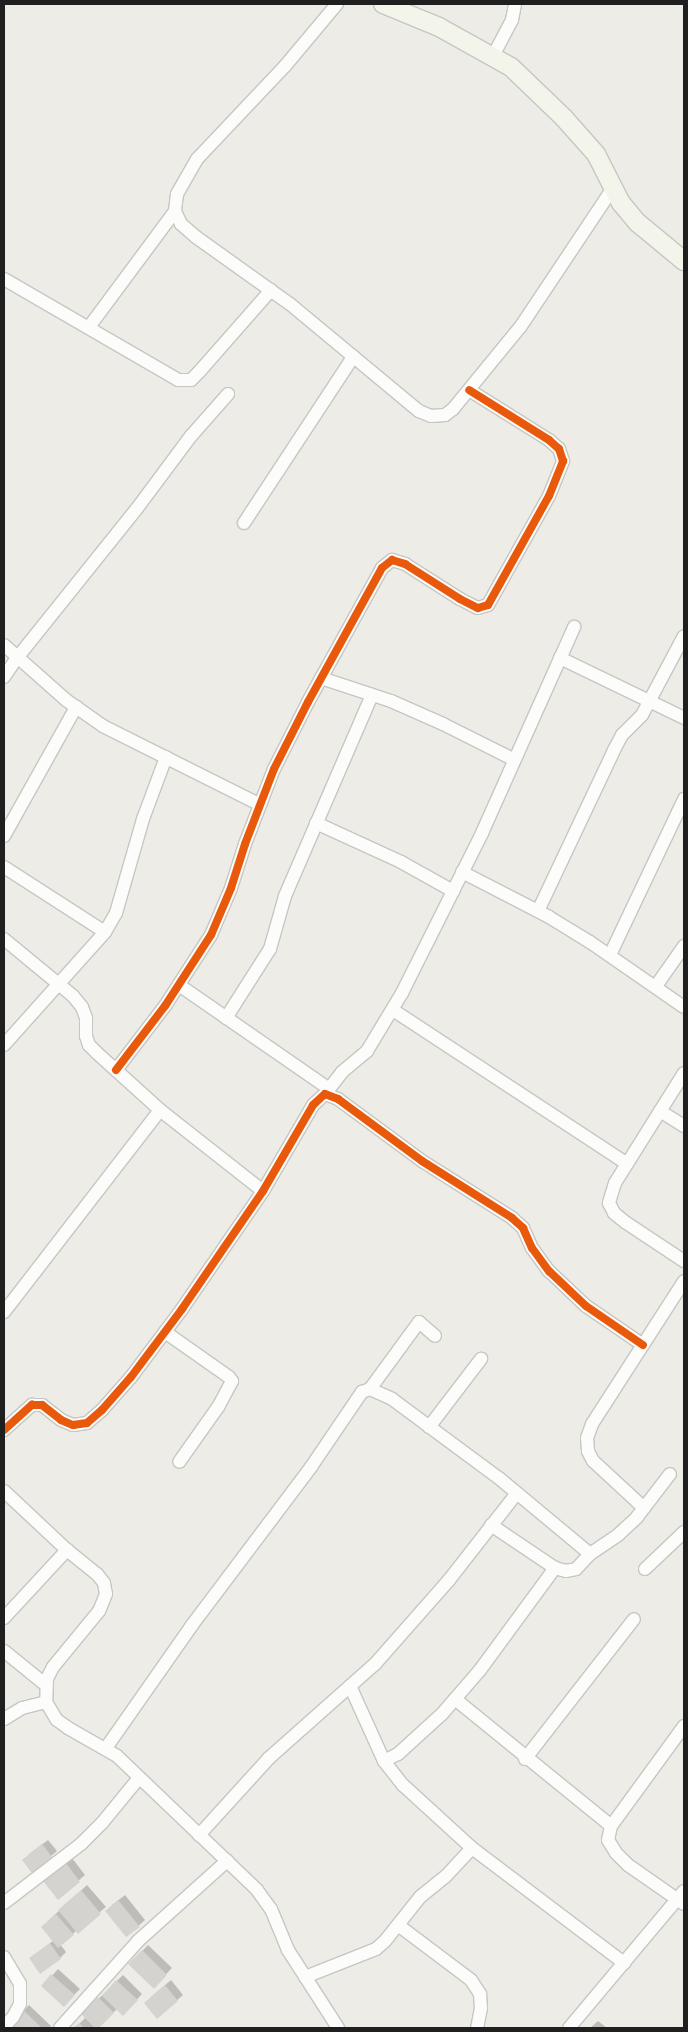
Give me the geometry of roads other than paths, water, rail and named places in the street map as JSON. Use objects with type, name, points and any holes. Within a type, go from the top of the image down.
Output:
[{"type":"street","points":[[90,327],[175,211],[177,194],[197,159],[284,66],[337,4]]},
{"type":"street","points":[[383,4],[439,28],[511,67],[564,118],[596,154],[621,203],[638,223],[684,261]]},
{"type":"street","points":[[493,56],[512,20],[515,4]]},
{"type":"street","points":[[175,211],[181,224],[196,237],[271,290],[418,411],[431,416],[445,415],[469,390],[521,326],[613,188]]},
{"type":"street","points":[[4,279],[90,327],[178,380],[191,380],[271,290]]},
{"type":"street","points":[[244,524],[353,357]]},
{"type":"street","points":[[116,1070],[201,953],[231,888],[259,804],[274,769],[321,678],[382,568],[392,560],[405,564],[469,604],[478,608],[488,605],[549,496],[563,461],[559,449],[549,440],[469,390]]},
{"type":"street","points":[[4,677],[17,658],[138,507],[191,436],[228,394]]},
{"type":"street","points":[[4,1430],[32,1405],[42,1405],[61,1420],[73,1425],[86,1424],[102,1410],[131,1377],[165,1332],[263,1191],[313,1105],[327,1092],[342,1072],[367,1050],[392,1010],[453,891],[515,760],[574,627]]},
{"type":"street","points":[[538,911],[614,750],[622,735],[642,715],[684,636]]},
{"type":"street","points":[[4,645],[76,707],[104,726],[259,804]]},
{"type":"street","points":[[560,658],[684,718]]},
{"type":"street","points":[[321,678],[372,695],[444,724],[515,760]]},
{"type":"street","points":[[226,1018],[270,949],[285,896],[372,695]]},
{"type":"street","points":[[4,836],[76,707]]},
{"type":"street","points":[[4,1045],[106,932],[116,913],[143,819],[166,757]]},
{"type":"street","points":[[610,955],[684,800]]},
{"type":"street","points":[[316,823],[401,862],[453,891]]},
{"type":"street","points":[[4,867],[106,932]]},
{"type":"street","points":[[462,872],[538,911],[610,955],[684,1007]]},
{"type":"street","points":[[4,939],[60,984],[82,1007],[89,1045],[160,1110],[263,1191]]},
{"type":"street","points":[[656,986],[684,946]]},
{"type":"street","points":[[179,985],[338,1098],[422,1161],[512,1218],[523,1228],[535,1254],[549,1272],[586,1306],[643,1345]]},
{"type":"street","points":[[392,1010],[627,1164]]},
{"type":"street","points":[[684,1073],[610,1193],[609,1203],[611,1208],[637,1231],[684,1261]]},
{"type":"street","points":[[4,1312],[160,1110]]},
{"type":"street","points":[[660,1111],[684,1126]]},
{"type":"street","points":[[644,1508],[593,1461],[588,1451],[587,1438],[592,1424],[684,1281]]},
{"type":"street","points":[[106,1748],[192,1625],[311,1467],[355,1400],[362,1392],[370,1389],[419,1322],[435,1336]]},
{"type":"street","points":[[165,1332],[230,1377],[232,1381],[218,1407],[178,1462]]},
{"type":"street","points":[[429,1427],[481,1359]]},
{"type":"street","points":[[370,1389],[392,1399],[517,1493],[590,1554]]},
{"type":"street","points":[[492,1526],[555,1568],[566,1571],[576,1569],[590,1554],[627,1527],[670,1474]]},
{"type":"street","points":[[4,1491],[67,1550],[97,1574],[104,1583],[106,1594],[99,1611],[53,1667],[46,1685],[46,1702],[57,1720],[106,1748],[256,1890],[271,1909],[288,1950],[338,2028]]},
{"type":"street","points":[[199,1835],[269,1758],[381,1657],[449,1580],[517,1493]]},
{"type":"street","points":[[645,1569],[684,1532]]},
{"type":"street","points":[[4,1618],[67,1550]]},
{"type":"street","points":[[384,1761],[398,1754],[427,1730],[455,1699],[480,1670],[555,1568]]},
{"type":"street","points":[[525,1759],[634,1619]]},
{"type":"street","points":[[4,1651],[46,1685]]},
{"type":"street","points":[[350,1686],[384,1761],[403,1785],[472,1848],[624,1963]]},
{"type":"street","points":[[455,1699],[525,1759],[611,1826]]},
{"type":"street","points":[[4,1719],[22,1708],[46,1702]]},
{"type":"street","points":[[569,2028],[682,1898],[628,1865],[616,1853],[608,1840],[611,1826],[684,1726]]},
{"type":"street","points":[[4,1903],[81,1844],[102,1823],[139,1778]]},
{"type":"street","points":[[305,1977],[376,1949],[385,1941],[420,1897],[446,1876],[472,1848]]},
{"type":"street","points":[[60,2028],[138,1941],[227,1861]]},
{"type":"street","points":[[398,1925],[471,1980],[480,1994],[482,2008],[477,2028]]},
{"type":"street","points":[[4,1957],[20,1984],[20,2004],[13,2017],[4,2027]]}]
